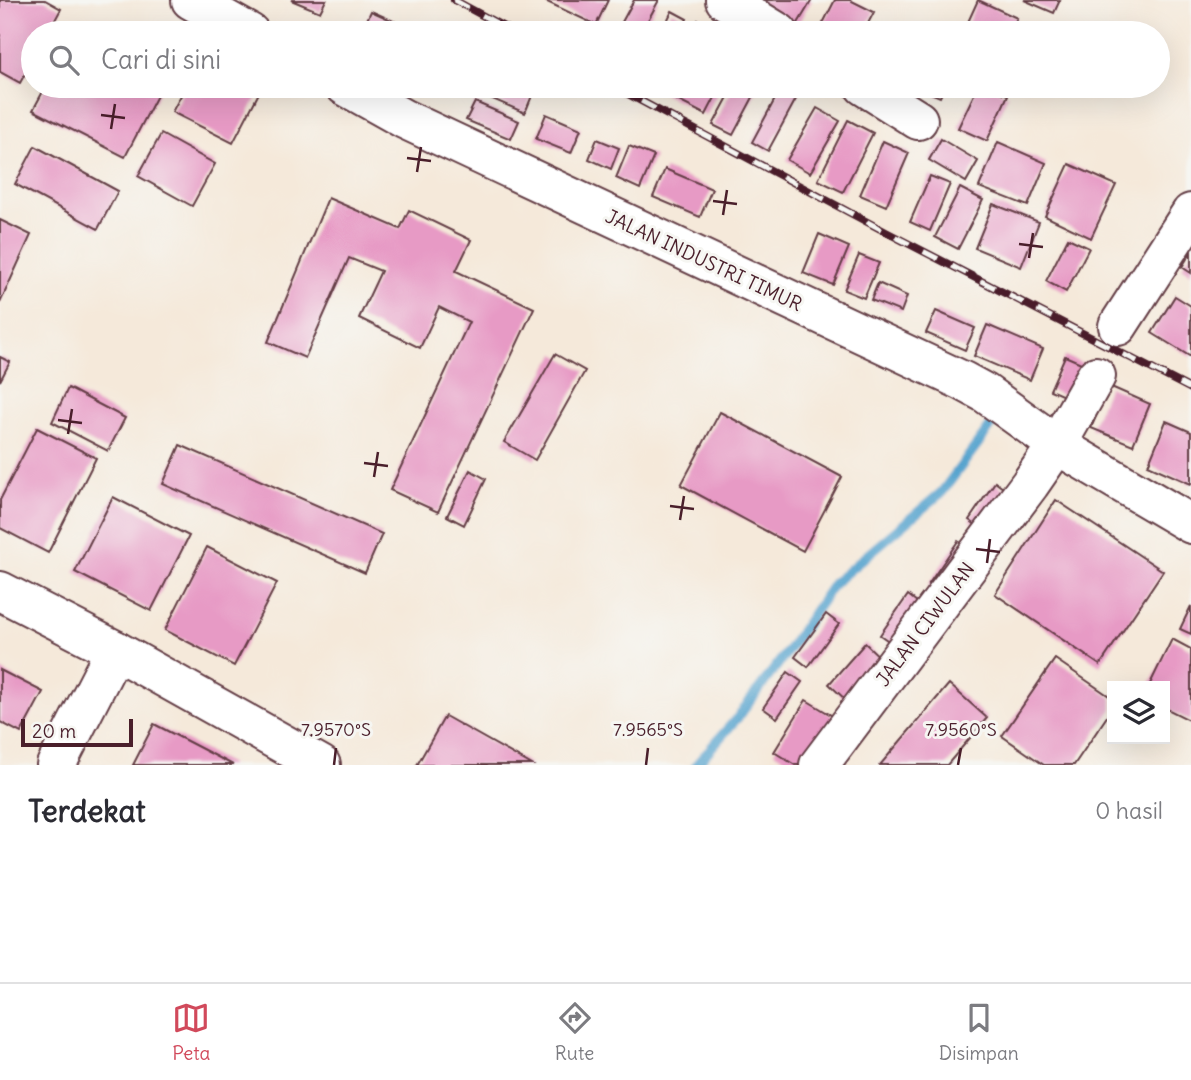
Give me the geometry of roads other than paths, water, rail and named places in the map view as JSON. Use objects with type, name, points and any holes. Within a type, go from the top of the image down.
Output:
[{"type":"street","points":[[191,0],[229,21]]},
{"type":"street","points":[[725,0],[759,21]]},
{"type":"street","name":"JALAN INDUSTRI TIMUR","points":[[366,98],[404,119],[963,381],[1057,445],[1191,524]]},
{"type":"street","points":[[883,98],[918,120]]},
{"type":"street","points":[[1118,326],[1191,213]]},
{"type":"street","name":"JALAN CIWULAN","points":[[819,765],[1057,445],[1096,376]]},
{"type":"street","points":[[0,591],[115,650],[321,765]]},
{"type":"street","points":[[56,765],[115,650]]},
{"type":"waterway","points":[[696,765],[738,717],[834,583],[942,492],[996,419]]},
{"type":"railway","points":[[454,0],[493,21]]},
{"type":"railway","points":[[635,98],[886,232],[1191,389]]}]
